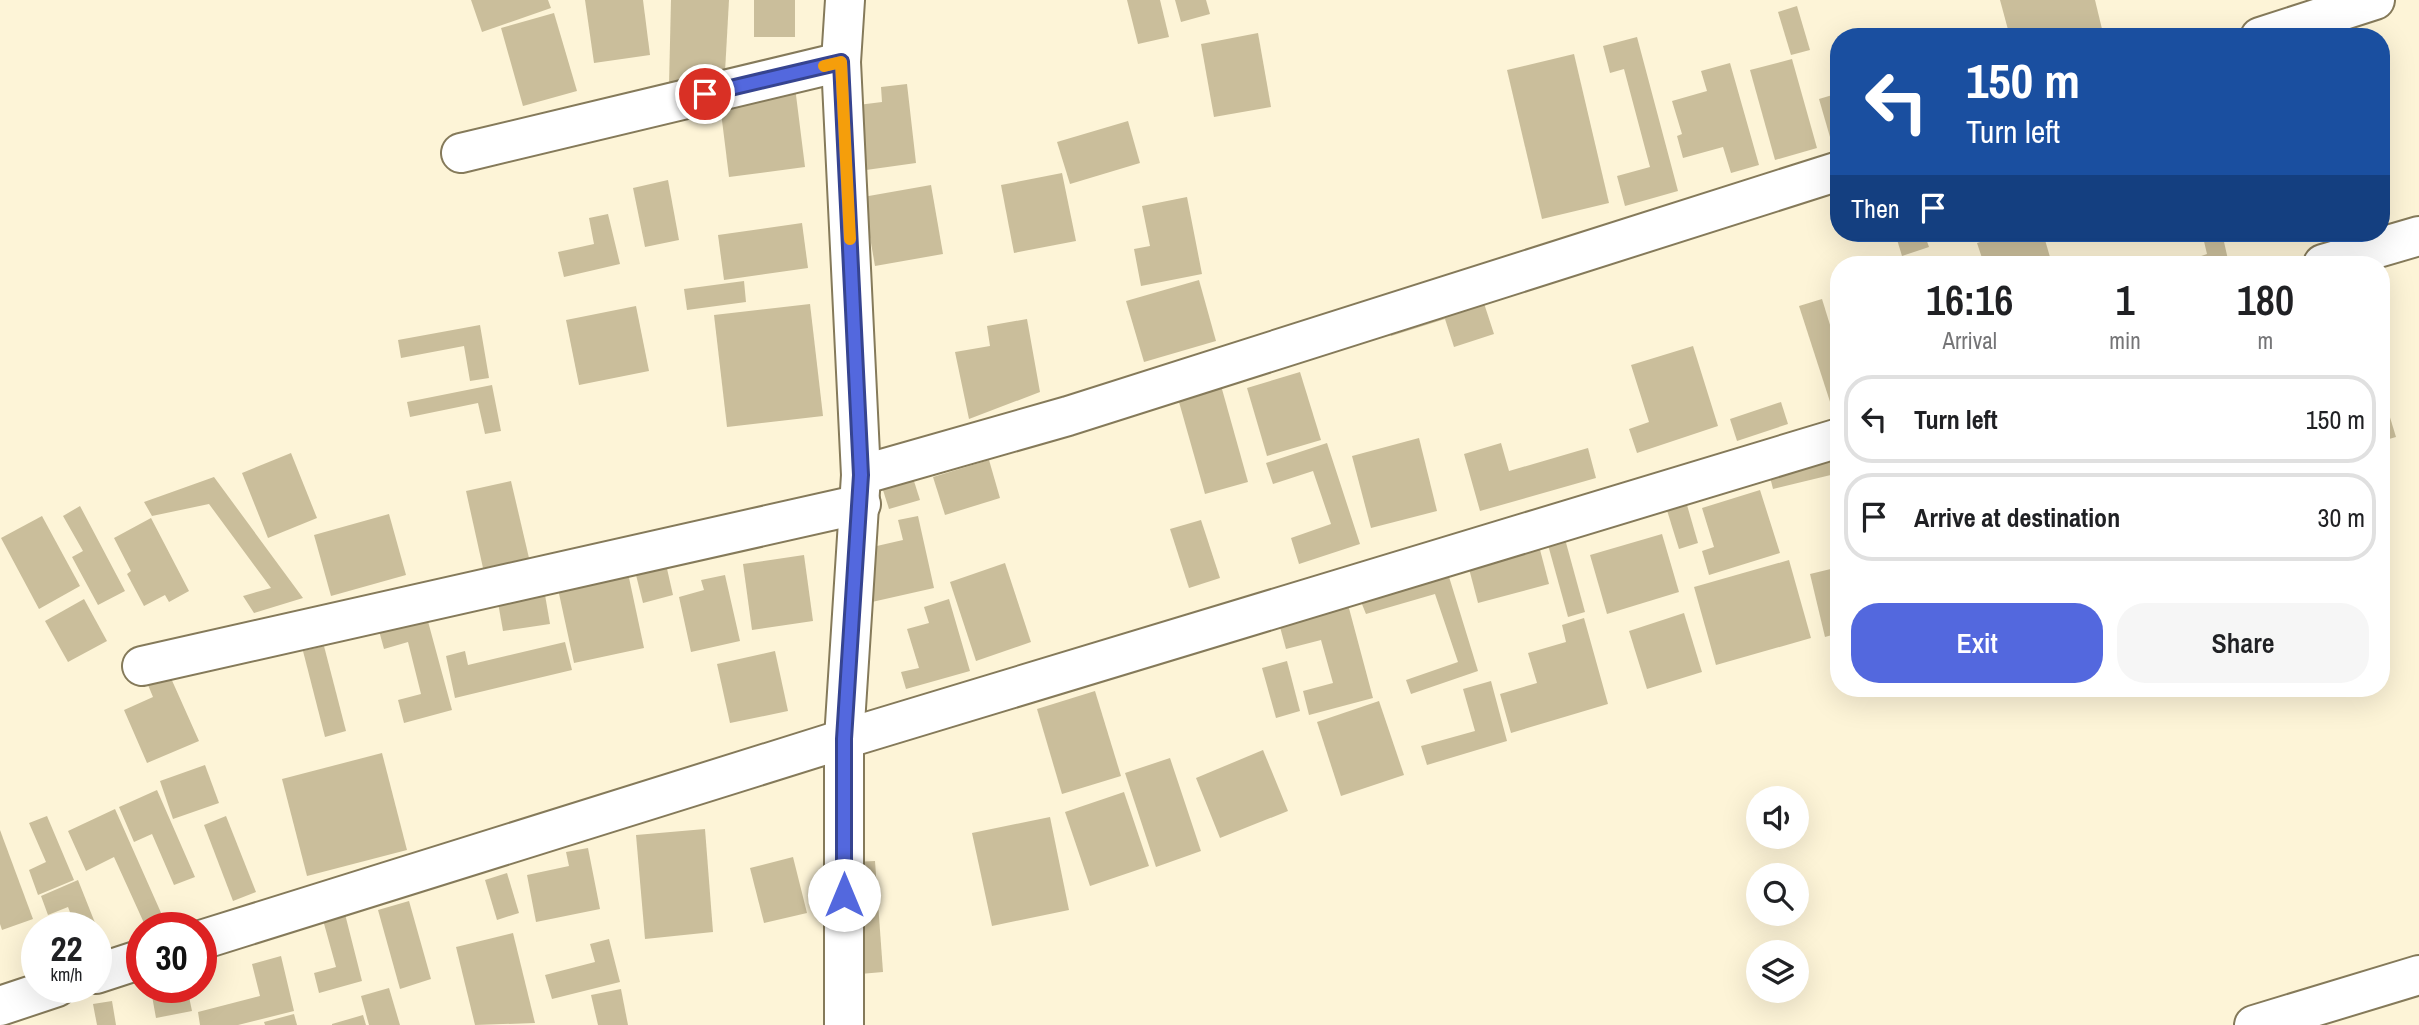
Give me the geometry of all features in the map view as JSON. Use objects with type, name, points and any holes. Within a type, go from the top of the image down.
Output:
[{"type":"street","points":[[845,0],[841,62],[861,490],[844,739],[845,1025]]},
{"type":"street","points":[[2288,28],[2375,0]]},
{"type":"street","points":[[461,153],[841,62]]},
{"type":"street","points":[[142,666],[861,490],[1068,416],[1830,174]]},
{"type":"street","points":[[2350,256],[2419,236]]},
{"type":"street","points":[[217,935],[844,739],[1830,441]]},
{"type":"street","points":[[2254,1025],[2419,975]]},
{"type":"street","points":[[0,1006],[21,999]]},
{"type":"building","points":[[471,0],[548,0],[551,8],[482,32]]},
{"type":"building","points":[[585,0],[643,0],[650,55],[594,63]]},
{"type":"building","points":[[671,0],[729,0],[725,72],[669,85]]},
{"type":"building","points":[[754,0],[795,0],[795,37],[754,37]]},
{"type":"building","points":[[1127,0],[1160,0],[1169,37],[1138,44]]},
{"type":"building","points":[[1175,0],[1206,0],[1210,14],[1181,22]]},
{"type":"building","points":[[2000,0],[2095,0],[2102,28],[2008,28]]},
{"type":"building","points":[[1797,6],[1810,50],[1791,55],[1778,12]]},
{"type":"building","points":[[554,13],[577,91],[523,106],[501,28]]},
{"type":"building","points":[[1258,33],[1271,107],[1214,117],[1201,44]]},
{"type":"building","points":[[1637,37],[1678,191],[1625,206],[1617,176],[1650,167],[1624,69],[1610,73],[1603,46]]},
{"type":"building","points":[[1574,54],[1609,203],[1542,219],[1507,70]]},
{"type":"building","points":[[1792,59],[1817,148],[1775,160],[1750,70]]},
{"type":"building","points":[[1730,63],[1759,165],[1731,173],[1723,147],[1683,158],[1677,136],[1682,134],[1672,101],[1707,91],[1701,71]]},
{"type":"building","points":[[907,84],[916,163],[866,170],[858,105],[882,102],[881,87]]},
{"type":"building","points":[[795,87],[805,167],[729,177],[719,96]]},
{"type":"building","points":[[1830,96],[1830,137],[1819,99]]},
{"type":"building","points":[[1128,121],[1140,163],[1070,184],[1057,142]]},
{"type":"building","points":[[1062,173],[1076,241],[1014,253],[1001,185]]},
{"type":"building","points":[[668,180],[679,240],[645,247],[633,188]]},
{"type":"building","points":[[931,185],[943,254],[875,266],[863,197]]},
{"type":"building","points":[[1187,197],[1202,274],[1141,286],[1134,249],[1150,246],[1142,206]]},
{"type":"building","points":[[608,214],[620,264],[564,277],[558,252],[594,244],[589,218]]},
{"type":"building","points":[[802,223],[808,268],[724,280],[718,235]]},
{"type":"building","points":[[1898,242],[1927,242],[1929,247],[1902,256]]},
{"type":"building","points":[[2046,242],[2050,256],[1981,256],[1977,243]]},
{"type":"building","points":[[2204,242],[2224,242],[2227,256],[2201,256],[2207,254]]},
{"type":"building","points":[[1199,280],[1216,341],[1144,362],[1126,301]]},
{"type":"building","points":[[744,281],[746,302],[687,310],[684,289]]},
{"type":"building","points":[[1480,291],[1494,334],[1454,347],[1445,319],[1391,336],[1386,321]]},
{"type":"building","points":[[1822,299],[1830,325],[1830,402],[1799,306]]},
{"type":"building","points":[[810,304],[823,416],[727,427],[714,315]]},
{"type":"building","points":[[636,306],[649,371],[579,385],[566,320]]},
{"type":"building","points":[[1027,319],[1040,392],[969,419],[955,352],[990,346],[987,326]]},
{"type":"building","points":[[480,325],[489,378],[470,381],[464,346],[401,358],[398,340]]},
{"type":"building","points":[[1693,346],[1718,426],[1637,453],[1629,429],[1649,422],[1631,365]]},
{"type":"building","points":[[1300,372],[1321,440],[1267,456],[1247,388]]},
{"type":"building","points":[[1220,382],[1248,482],[1205,494],[1177,395]]},
{"type":"building","points":[[492,385],[501,431],[485,434],[478,403],[410,417],[407,402]]},
{"type":"building","points":[[1781,402],[1788,424],[1737,441],[1730,419]]},
{"type":"building","points":[[2390,417],[2396,437],[2390,439]]},
{"type":"building","points":[[1419,438],[1437,511],[1371,528],[1352,456]]},
{"type":"building","points":[[1327,443],[1360,544],[1299,564],[1291,538],[1331,524],[1313,471],[1273,484],[1266,463]]},
{"type":"building","points":[[1501,443],[1509,471],[1588,448],[1596,478],[1480,511],[1464,454]]},
{"type":"building","points":[[1830,449],[1830,475],[1773,489],[1767,465]]},
{"type":"building","points":[[291,453],[317,518],[268,538],[242,473]]},
{"type":"building","points":[[989,460],[1000,498],[945,515],[933,477]]},
{"type":"building","points":[[214,477],[303,598],[254,613],[243,596],[271,588],[209,504],[152,516],[144,502]]},
{"type":"building","points":[[913,478],[920,500],[889,509],[882,487]]},
{"type":"building","points":[[511,481],[529,558],[483,568],[466,491]]},
{"type":"building","points":[[1760,490],[1780,553],[1709,575],[1702,551],[1714,547],[1702,508]]},
{"type":"building","points":[[1685,498],[1698,543],[1679,549],[1665,504]]},
{"type":"building","points":[[80,506],[125,591],[98,605],[72,557],[83,551],[63,516]]},
{"type":"building","points":[[389,514],[406,575],[331,596],[314,535]]},
{"type":"building","points":[[42,516],[80,586],[39,609],[1,538]]},
{"type":"building","points":[[918,516],[934,588],[863,604],[858,583],[875,579],[868,548],[903,540],[898,520]]},
{"type":"building","points":[[151,518],[189,591],[169,602],[165,595],[144,606],[127,574],[131,571],[114,538]]},
{"type":"building","points":[[1201,520],[1220,578],[1189,588],[1170,529]]},
{"type":"building","points":[[1662,534],[1679,592],[1607,614],[1590,555]]},
{"type":"building","points":[[1565,539],[1585,612],[1568,617],[1548,545]]},
{"type":"building","points":[[1538,542],[1549,584],[1478,603],[1467,561]]},
{"type":"building","points":[[804,555],[813,621],[752,630],[743,564]]},
{"type":"building","points":[[665,560],[673,595],[643,603],[634,567]]},
{"type":"building","points":[[1789,560],[1811,638],[1716,665],[1694,587]]},
{"type":"building","points":[[1005,563],[1031,642],[976,661],[950,582]]},
{"type":"building","points":[[1446,567],[1478,671],[1411,694],[1406,680],[1458,662],[1435,594],[1366,614],[1357,592]]},
{"type":"building","points":[[1830,569],[1830,636],[1825,637],[1810,574]]},
{"type":"building","points":[[628,573],[644,648],[574,663],[558,589]]},
{"type":"building","points":[[725,575],[740,641],[691,652],[679,597],[704,590],[701,580]]},
{"type":"building","points":[[544,589],[550,624],[503,631],[497,597]]},
{"type":"building","points":[[1346,597],[1373,698],[1309,715],[1303,691],[1333,683],[1321,640],[1286,649],[1277,616]]},
{"type":"building","points":[[84,599],[107,641],[68,662],[45,621]]},
{"type":"building","points":[[949,599],[970,671],[906,689],[901,672],[919,668],[907,629],[929,623],[924,607]]},
{"type":"building","points":[[1684,613],[1702,672],[1647,689],[1629,631]]},
{"type":"building","points":[[426,614],[452,710],[404,723],[398,700],[421,694],[408,642],[384,649],[378,627]]},
{"type":"building","points":[[1584,618],[1608,704],[1511,733],[1500,694],[1537,683],[1528,653],[1566,642],[1562,625]]},
{"type":"building","points":[[565,642],[572,670],[455,698],[446,656],[465,651],[468,665]]},
{"type":"building","points":[[324,646],[346,731],[325,737],[303,651]]},
{"type":"building","points":[[775,651],[788,711],[730,723],[717,664]]},
{"type":"building","points":[[1287,661],[1300,711],[1276,718],[1262,668]]},
{"type":"building","points":[[170,676],[199,741],[147,763],[124,710],[153,697],[148,685]]},
{"type":"building","points":[[1491,681],[1507,741],[1427,765],[1421,746],[1475,731],[1463,689]]},
{"type":"building","points":[[1095,691],[1121,776],[1062,794],[1037,709]]},
{"type":"building","points":[[1379,701],[1404,775],[1341,796],[1317,722]]},
{"type":"building","points":[[1263,750],[1288,811],[1220,838],[1196,778]]},
{"type":"building","points":[[382,753],[407,850],[307,876],[282,779]]},
{"type":"building","points":[[1170,758],[1201,851],[1156,867],[1125,773]]},
{"type":"building","points":[[205,765],[219,803],[173,819],[160,781]]},
{"type":"building","points":[[157,790],[195,877],[174,885],[152,834],[134,842],[119,807]]},
{"type":"building","points":[[1124,792],[1149,866],[1090,886],[1065,812]]},
{"type":"building","points":[[115,809],[161,912],[139,912],[114,857],[86,871],[68,831]]},
{"type":"building","points":[[47,816],[74,880],[38,895],[29,870],[46,862],[29,823]]},
{"type":"building","points":[[226,816],[256,892],[233,901],[204,825]]},
{"type":"building","points":[[1050,817],[1069,910],[992,926],[972,833]]},
{"type":"building","points":[[705,829],[713,932],[645,939],[636,835]]},
{"type":"building","points":[[0,830],[30,912],[21,912],[21,923],[2,930]]},
{"type":"building","points":[[588,848],[600,909],[536,922],[527,875],[569,866],[566,852]]},
{"type":"building","points":[[793,857],[807,913],[764,923],[750,868]]},
{"type":"building","points":[[875,861],[883,972],[860,974],[853,862]]},
{"type":"building","points":[[507,873],[519,913],[497,920],[485,880]]},
{"type":"building","points":[[78,880],[91,912],[70,912],[68,907],[47,912],[41,896]]},
{"type":"building","points":[[409,901],[431,979],[400,989],[378,910]]},
{"type":"building","points":[[345,914],[362,981],[319,993],[314,973],[336,967],[323,920]]},
{"type":"building","points":[[513,933],[535,1023],[475,1025],[456,947]]},
{"type":"building","points":[[609,939],[620,982],[552,999],[545,975],[595,962],[590,944]]},
{"type":"building","points":[[281,956],[294,1011],[238,1025],[200,1025],[198,1012],[260,996],[252,964]]},
{"type":"building","points":[[389,988],[400,1025],[369,1025],[361,996]]},
{"type":"building","points":[[621,989],[628,1025],[598,1025],[591,995]]},
{"type":"building","points":[[112,1001],[116,1025],[97,1025],[93,1004]]},
{"type":"building","points":[[153,1003],[190,1003],[192,1011],[156,1018]]},
{"type":"building","points":[[294,1014],[297,1025],[265,1025],[264,1022]]},
{"type":"building","points":[[363,1015],[366,1025],[332,1025],[332,1024]]},
{"type":"slow traffic","points":[[824,66],[841,62],[850,239]]},
{"type":"route","points":[[705,94],[841,62],[861,475],[844,739],[844,895]]}]
